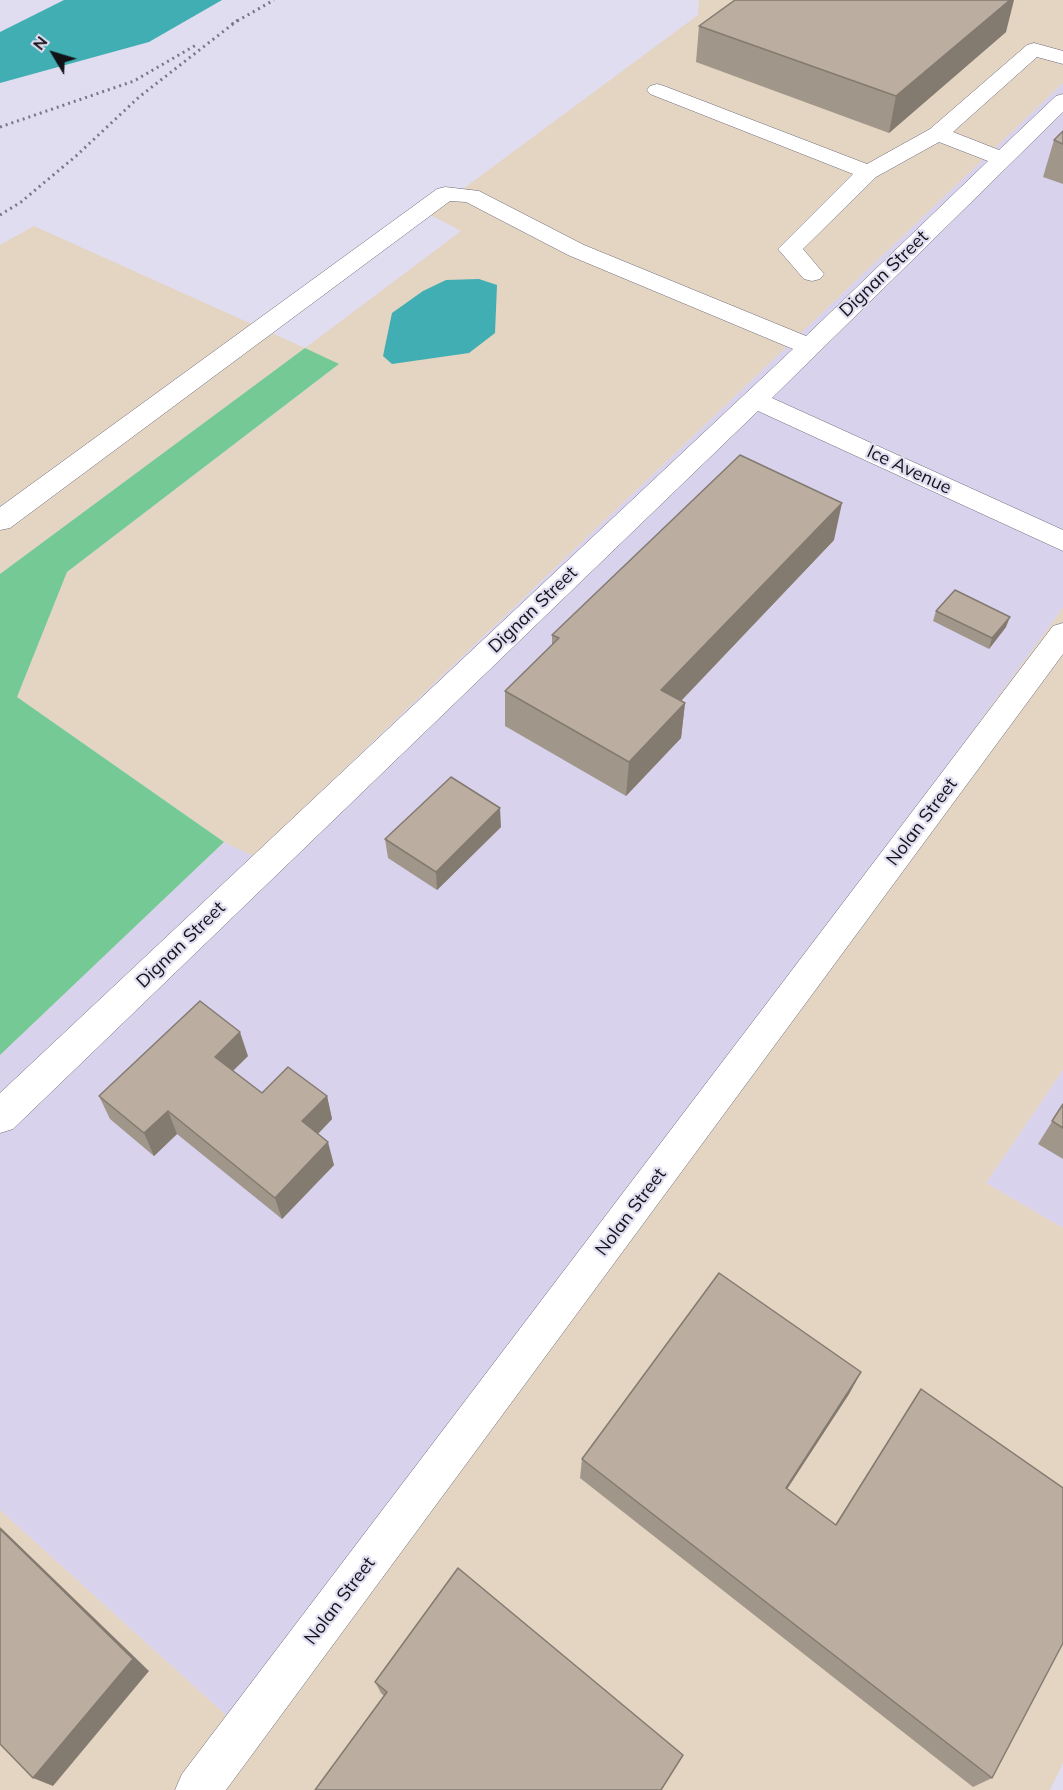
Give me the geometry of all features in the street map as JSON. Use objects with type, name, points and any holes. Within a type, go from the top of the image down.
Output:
[{"type":"street","points":[[812,274],[790,249],[868,172],[938,134],[1034,49],[1063,58]]},
{"type":"street","points":[[657,90],[868,172]]},
{"type":"street","name":"Dignan Street","points":[[0,1117],[754,400],[1063,100]]},
{"type":"street","points":[[938,134],[1002,159]]},
{"type":"street","points":[[0,521],[445,194],[471,196],[576,250],[809,346]]},
{"type":"street","name":"Ice Avenue","points":[[754,400],[1063,541]]},
{"type":"street","name":"Nolan Street","points":[[198,1790],[1063,633]]},
{"type":"shaded area","points":[[699,0],[1063,0],[1063,83],[253,856],[224,842],[17,697],[67,572],[338,365],[305,348],[461,231],[429,214],[698,15]]},
{"type":"shaded area","points":[[1063,83],[1063,608],[744,1042],[228,1717],[0,1510],[0,1055],[224,842],[254,856]]},
{"type":"shaded area","points":[[34,226],[305,348],[0,574],[0,245]]},
{"type":"shaded area","points":[[1063,608],[1063,1070],[986,1183],[1063,1228],[1063,1763],[1050,1790],[0,1790],[0,1510],[228,1717],[744,1042]]},
{"type":"shaded area","points":[[1063,1070],[1063,1228],[986,1183]]},
{"type":"green space","points":[[305,348],[339,364],[67,572],[17,697],[224,842],[0,1055],[0,574]]},
{"type":"water","points":[[64,0],[222,0],[149,42],[0,83],[0,32]]},
{"type":"water","points":[[479,279],[497,285],[495,333],[469,353],[392,364],[383,356],[392,313],[423,291],[446,280]]},
{"type":"building","points":[[735,0],[1010,0],[896,96],[699,26]]},
{"type":"building","points":[[1063,131],[1063,144],[1054,140]]},
{"type":"building","points":[[740,455],[842,503],[661,690],[685,703],[629,762],[505,691],[559,638],[552,635]]},
{"type":"building","points":[[955,590],[1010,617],[992,638],[936,611]]},
{"type":"building","points":[[451,777],[500,808],[436,872],[385,839]]},
{"type":"building","points":[[200,1001],[240,1032],[215,1057],[262,1093],[288,1067],[327,1096],[302,1121],[328,1142],[275,1198],[168,1111],[144,1133],[99,1096]]},
{"type":"building","points":[[1063,1104],[1063,1128],[1052,1121]]},
{"type":"building","points":[[719,1273],[861,1372],[786,1488],[836,1525],[921,1389],[1063,1488],[1063,1643],[992,1778],[582,1459]]},
{"type":"building","points":[[0,1529],[133,1659],[33,1778],[0,1744]]},
{"type":"building","points":[[458,1568],[683,1755],[661,1790],[315,1790],[387,1692],[375,1682]]},
{"type":"railway","points":[[235,22],[274,0]]},
{"type":"railway","points":[[0,215],[21,202],[76,156],[139,97],[235,22]]},
{"type":"railway","points":[[0,127],[134,81],[196,45]]}]
